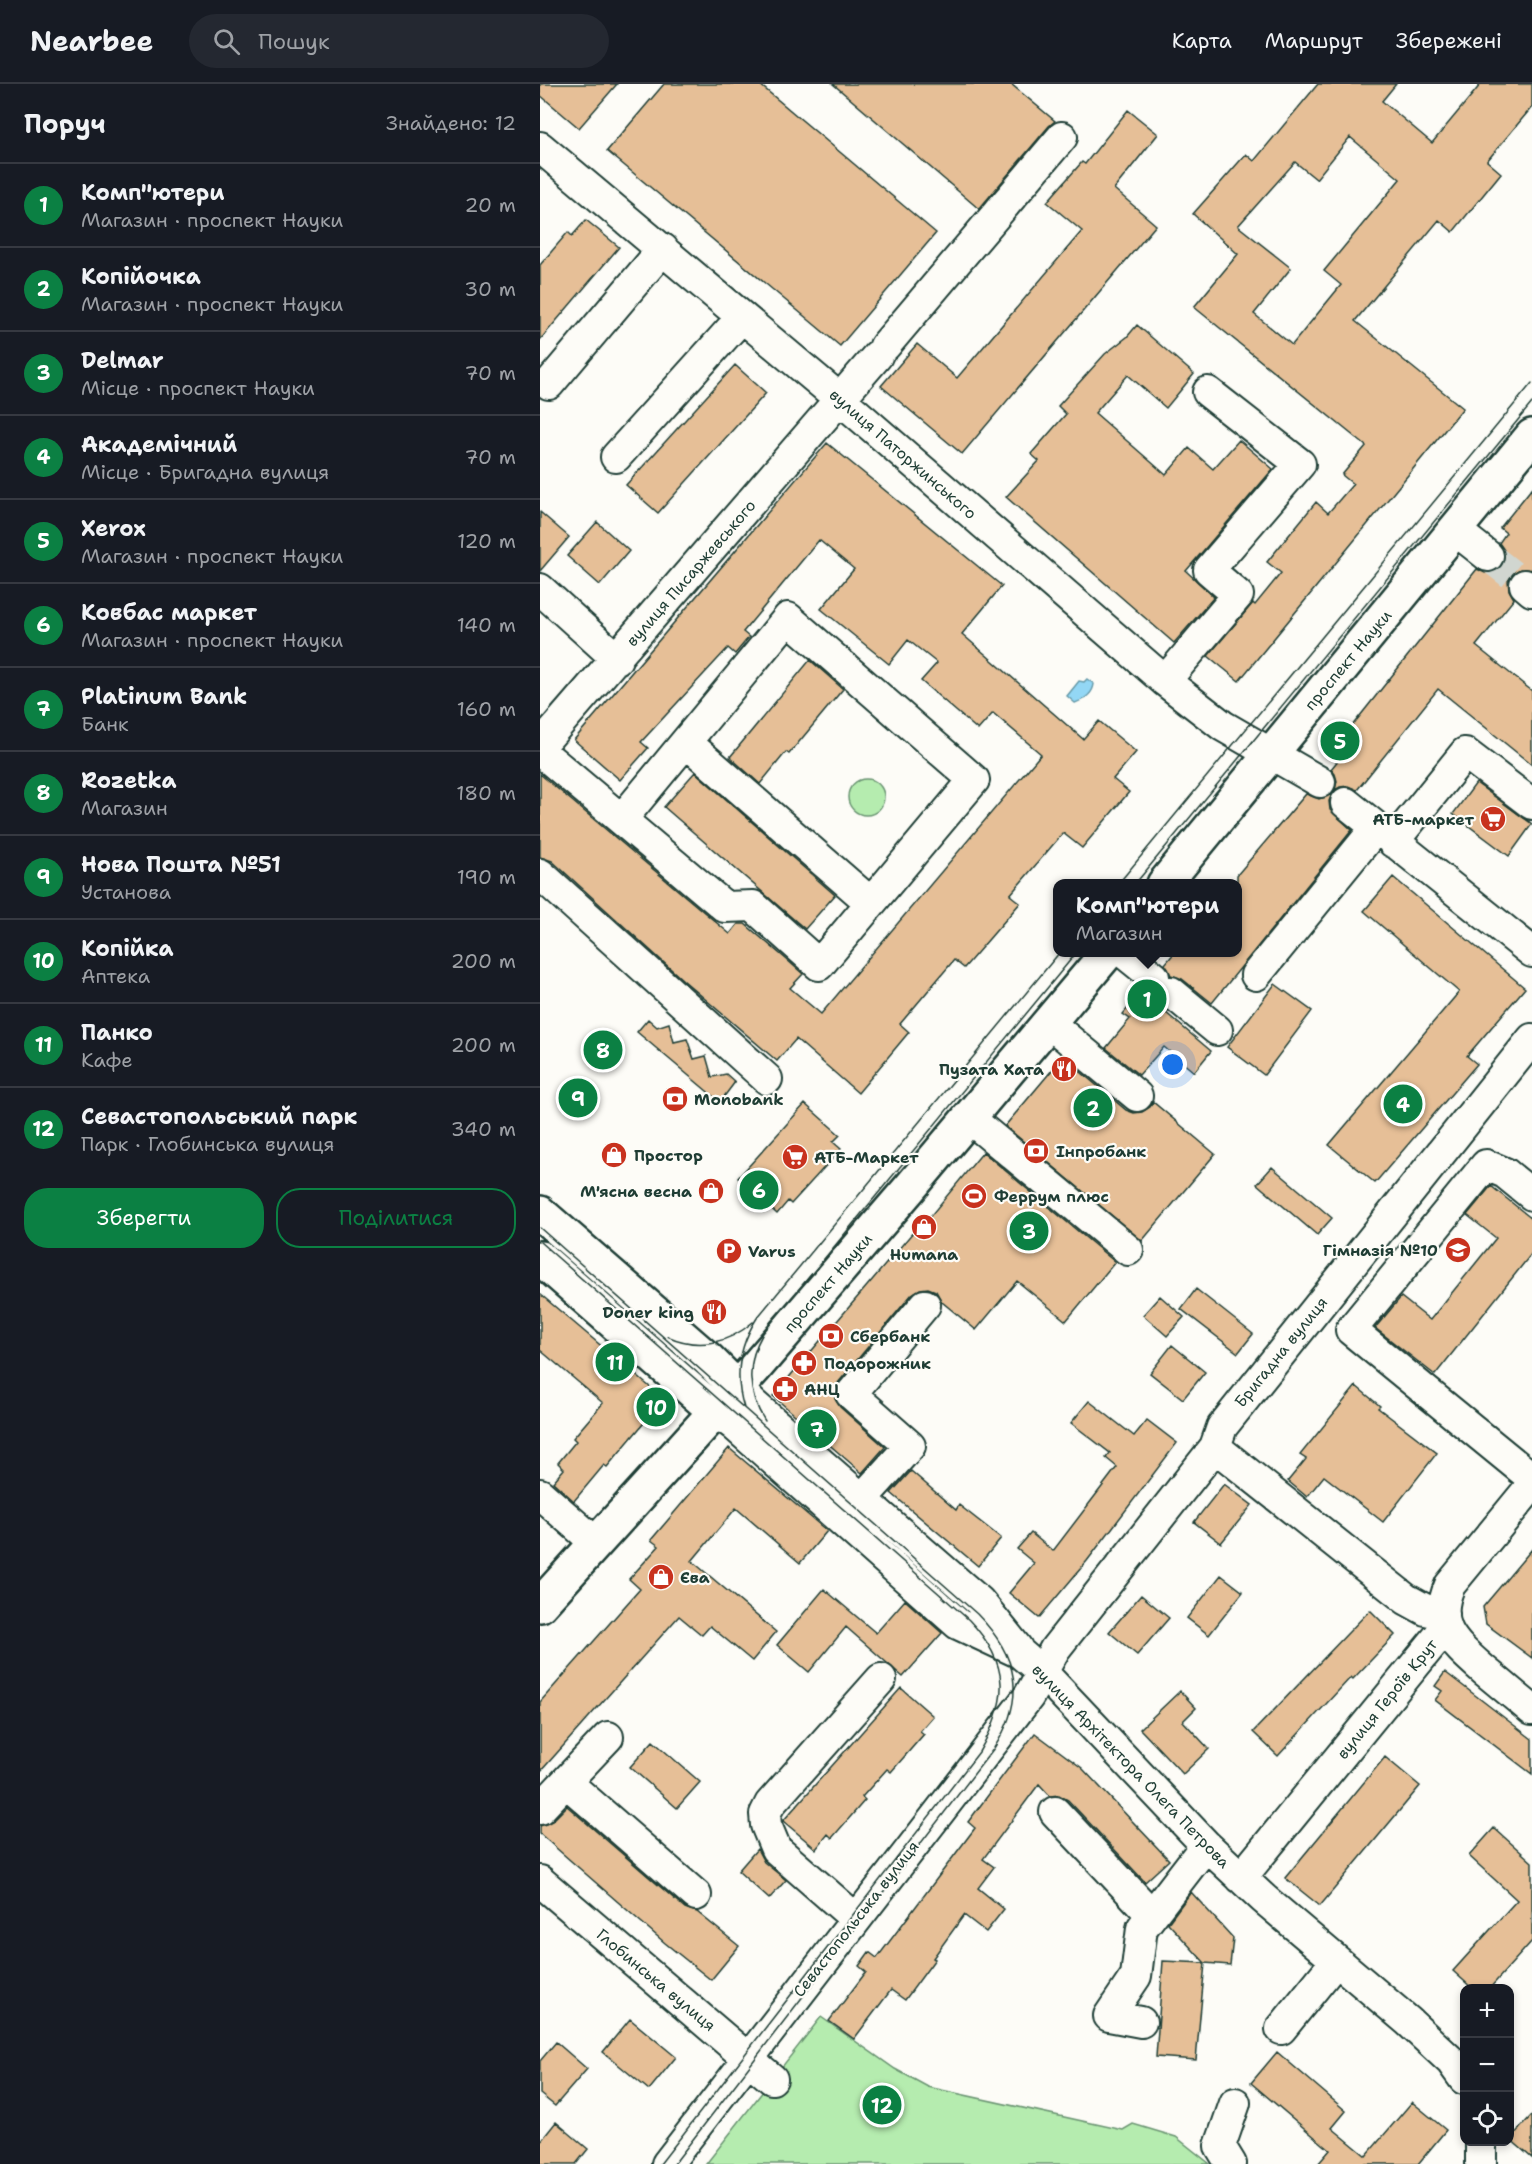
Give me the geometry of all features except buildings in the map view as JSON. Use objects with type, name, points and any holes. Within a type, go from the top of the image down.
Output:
[{"type":"main road","name":"проспект Науки","points":[[1168,879],[1532,436]]},
{"type":"main road","name":"проспект Науки","points":[[540,1605],[726,1399],[969,1118],[1104,957]]},
{"type":"main road","name":"вулиця Архітектора Олега Петрова","points":[[540,1213],[708,1359],[726,1399]]},
{"type":"main road","name":"вулиця Архітектора Олега Петрова","points":[[540,1258],[726,1399]]},
{"type":"street","name":"вулиця Писаржевського","points":[[540,748],[1062,137]]},
{"type":"street","name":"вулиця Паторжинського","points":[[540,147],[840,399],[1165,681],[1223,726],[1320,782]]},
{"type":"street","points":[[549,384],[663,249]]},
{"type":"street","points":[[616,457],[742,317]]},
{"type":"street","points":[[1165,681],[1238,595],[1209,570],[1300,464],[1208,392]]},
{"type":"street","points":[[1455,530],[1488,556]]},
{"type":"street","points":[[540,589],[617,659]]},
{"type":"street","points":[[540,748],[622,819],[725,907],[753,906],[819,965],[974,780],[788,618],[622,819]]},
{"type":"street","points":[[686,742],[871,903]]},
{"type":"street","points":[[1256,975],[1385,835],[1466,753],[1532,804]]},
{"type":"street","points":[[1346,803],[1532,952]]},
{"type":"street","points":[[540,874],[767,1079]]},
{"type":"street","points":[[1129,957],[1217,1030]]},
{"type":"street","points":[[1045,1029],[1065,1055]]},
{"type":"street","points":[[1045,1029],[1132,1103]]},
{"type":"street","name":"Бригадна вулиця","points":[[1031,1663],[1055,1649],[1215,1447],[1222,1427],[1532,1039]]},
{"type":"street","points":[[969,1118],[1128,1250]]},
{"type":"street","points":[[1532,1195],[1505,1173],[1486,1165],[1351,1330],[1532,1478]]},
{"type":"street","points":[[842,1520],[910,1446],[850,1394],[924,1305]]},
{"type":"street","points":[[726,1399],[753,1404],[862,1498],[980,1601],[1031,1663]]},
{"type":"street","name":"вулиця Архітектора Олега Петрова","points":[[726,1399],[842,1520],[958,1624],[1031,1663],[1240,1878],[1408,2021],[1451,2061],[1460,2073]]},
{"type":"street","points":[[1215,1447],[1406,1599],[1445,1621],[1456,1646],[1532,1710]]},
{"type":"street","name":"вулиця Героїв Крут","points":[[1240,1878],[1445,1621],[1444,1598],[1450,1585],[1532,1485]]},
{"type":"street","points":[[540,1494],[596,1543]]},
{"type":"street","name":"Севастопольська вулиця","points":[[667,2164],[1029,1696],[1031,1663]]},
{"type":"street","points":[[856,1919],[776,1849],[765,1825],[765,1814],[770,1804],[881,1679]]},
{"type":"street","points":[[540,1809],[608,1737]]},
{"type":"street","points":[[566,1782],[696,1895]]},
{"type":"street","points":[[1055,1812],[1151,1914]]},
{"type":"street","points":[[1141,2022],[1109,2016],[1136,1976],[1142,1928],[1206,1845]]},
{"type":"street","name":"Глобинська вулиця","points":[[540,1881],[772,2079]]},
{"type":"street","points":[[1281,2029],[1336,1961]]},
{"type":"street","points":[[1231,2164],[1220,2146],[1235,2103]]},
{"type":"street","points":[[1481,2146],[1481,2164]]},
{"type":"green space","points":[[866,779],[878,785],[884,797],[878,809],[866,815],[854,809],[848,797],[854,785]]},
{"type":"green space","points":[[821,2017],[895,2069],[928,2087],[1123,2130],[1133,2124],[1176,2137],[1210,2164],[706,2164]]},
{"type":"water","points":[[1087,679],[1094,684],[1092,691],[1075,703],[1067,696],[1079,681],[1084,682]]},
{"type":"tunnel","points":[[1488,556],[1525,585]]},
{"type":"tram line","points":[[1122,879],[1532,383]]},
{"type":"tram line","points":[[1139,879],[1532,403]]},
{"type":"tram line","points":[[744,1408],[739,1384],[740,1362],[746,1339],[757,1318],[1056,957]]},
{"type":"tram line","points":[[765,1421],[755,1400],[751,1377],[751,1366],[757,1344],[763,1333],[1073,957]]},
{"type":"tram line","points":[[540,1228],[977,1614],[1002,1645],[1013,1678],[1014,1694],[1011,1711],[994,1748],[674,2164]]},
{"type":"tram line","points":[[540,1242],[969,1620],[983,1636],[992,1652],[999,1668],[1001,1683],[996,1716],[979,1752],[660,2164]]},
{"type":"tram line","points":[[667,1336],[701,1344],[723,1340],[753,1322]]},
{"type":"place","name":"Xerox","points":[[1340,741]]},
{"type":"place","name":"АТБ-маркет","points":[[1493,819]]},
{"type":"place","name":"Комп\"ютери","points":[[1147,999]]},
{"type":"place","name":"Rozetka","points":[[603,1050]]},
{"type":"place","name":"Пузата Хата","points":[[1064,1069]]},
{"type":"place","name":"Нова Пошта №51","points":[[578,1098]]},
{"type":"place","name":"Monobank","points":[[675,1099]]},
{"type":"place","name":"Академічний","points":[[1403,1104]]},
{"type":"place","name":"Копійочка","points":[[1093,1108]]},
{"type":"place","name":"Інпробанк","points":[[1036,1151]]},
{"type":"place","name":"Простор","points":[[614,1155]]},
{"type":"place","name":"АТБ-Маркет","points":[[795,1157]]},
{"type":"place","name":"Ковбас маркет","points":[[759,1190]]},
{"type":"place","name":"М'ясна весна","points":[[711,1191]]},
{"type":"place","name":"Феррум плюс","points":[[974,1196]]},
{"type":"place","name":"Humana","points":[[924,1227]]},
{"type":"place","name":"Delmar","points":[[1029,1231]]},
{"type":"place","name":"Гімназія №10","points":[[1458,1250]]},
{"type":"place","name":"Varus","points":[[729,1251]]},
{"type":"place","name":"Doner king","points":[[714,1312]]},
{"type":"place","name":"Сбербанк","points":[[831,1336]]},
{"type":"place","name":"Панко","points":[[615,1362]]},
{"type":"place","name":"Подорожник","points":[[804,1363]]},
{"type":"place","name":"АНЦ","points":[[785,1389]]},
{"type":"place","name":"Копійка","points":[[656,1407]]},
{"type":"place","name":"Platinum Bank","points":[[817,1429]]},
{"type":"place","name":"Єва","points":[[661,1577]]},
{"type":"place","name":"Севастопольський парк","points":[[882,2105]]}]
